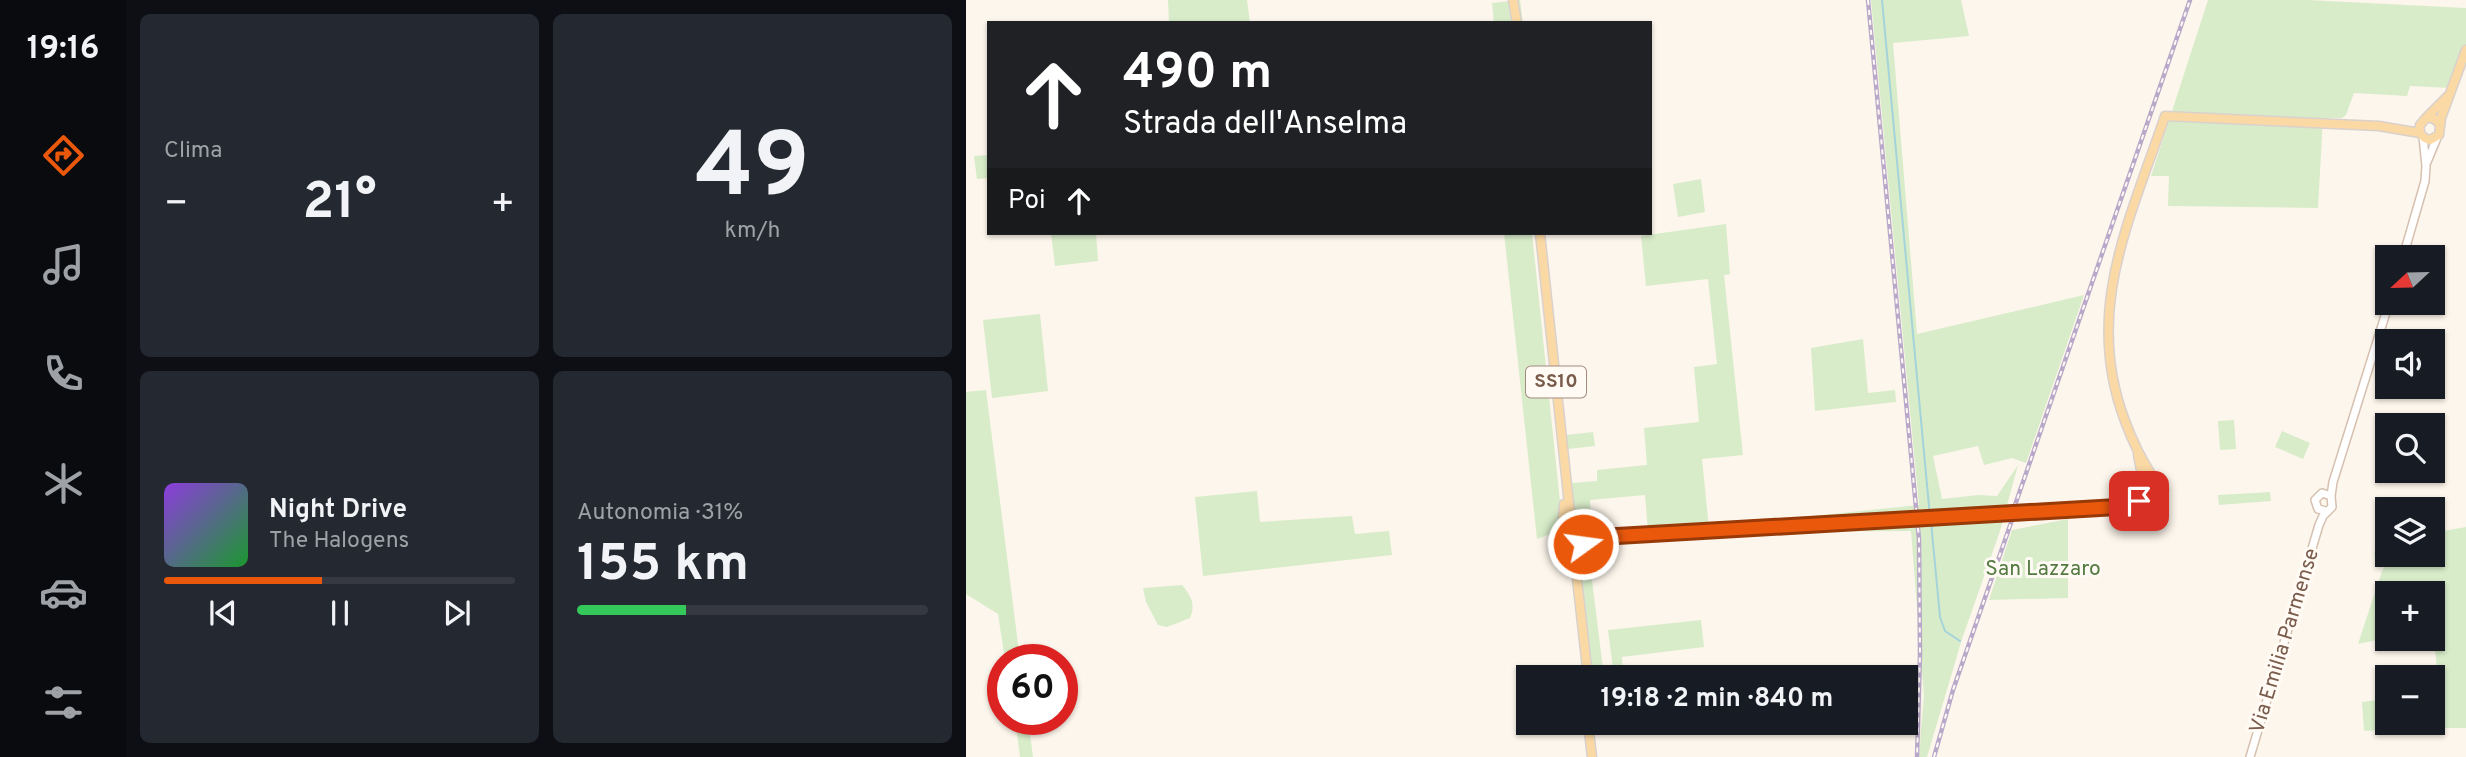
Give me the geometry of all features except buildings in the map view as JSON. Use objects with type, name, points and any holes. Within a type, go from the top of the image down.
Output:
[{"type":"main road","points":[[2426,166],[2441,132],[2440,124],[2466,50]]},
{"type":"main road","points":[[2407,245],[2424,187],[2426,166],[2421,135],[2424,120],[2452,91]]},
{"type":"main road","points":[[1562,530],[1570,527],[1600,537],[2155,502],[2163,497],[2164,488],[2138,452],[2122,412],[2112,379],[2107,339],[2108,306],[2120,249],[2165,116],[2379,126],[2409,125],[2432,118],[2440,124]]},
{"type":"main road","points":[[2379,126],[2421,135],[2430,140],[2437,138]]},
{"type":"main road","name":"SS10","points":[[1538,235],[1565,512],[1558,543],[1566,552],[1571,565],[1584,665]]},
{"type":"main road","name":"SS10","points":[[1538,235],[1569,504],[1579,531],[1581,547],[1575,561],[1585,665]]},
{"type":"main road","name":"Via Emilia Parmense","points":[[2250,757],[2319,526],[2333,504],[2333,482],[2385,315]]},
{"type":"main road","points":[[2138,452],[2148,501]]},
{"type":"main road","points":[[2110,506],[2149,481],[2157,481]]},
{"type":"main road","name":"Via Emilia Parmense","points":[[2319,526],[2315,500],[2333,482]]},
{"type":"main road","points":[[2322,494],[2331,496]]},
{"type":"main road","points":[[2318,509],[2326,512]]},
{"type":"main road","points":[[1566,552],[1573,553],[1600,537]]},
{"type":"main road","points":[[1591,735],[1594,757]]},
{"type":"green space","points":[[1168,0],[1247,0],[1250,21],[1169,21]]},
{"type":"green space","points":[[1520,0],[1523,21],[1494,21],[1492,3]]},
{"type":"green space","points":[[1871,0],[1961,0],[1969,36],[1893,43],[1917,334],[2084,295],[2026,463],[2012,458],[1984,465],[1978,446],[1933,456],[1942,499],[1997,496],[2018,465],[2000,531],[1962,639],[1927,757],[1919,757],[1924,696],[1911,531],[1745,532],[1744,523],[1919,505]]},
{"type":"green space","points":[[2208,0],[2308,0],[2466,8],[2466,46],[2451,88],[2410,86],[2407,96],[2354,93],[2346,115],[2342,118],[2323,118],[2318,208],[2168,206],[2169,176],[2151,176]]},
{"type":"green space","points":[[987,155],[987,178],[977,179],[974,156]]},
{"type":"green space","points":[[1701,179],[1705,212],[1678,217],[1673,184]]},
{"type":"green space","points":[[1726,224],[1730,274],[1724,275],[1743,455],[1702,459],[1709,528],[1648,532],[1645,495],[1590,500],[1593,535],[1577,520],[1573,507],[1572,483],[1597,481],[1597,470],[1647,465],[1644,428],[1699,422],[1694,367],[1717,364],[1708,279],[1646,286],[1641,236]]},
{"type":"green space","points":[[1051,235],[1096,235],[1098,261],[1055,266]]},
{"type":"green space","points":[[1504,235],[1532,235],[1562,521],[1556,532],[1537,539]]},
{"type":"green space","points":[[1040,314],[1048,391],[992,398],[983,320]]},
{"type":"green space","points":[[1863,339],[1868,393],[1895,390],[1896,402],[1815,411],[1811,348]]},
{"type":"green space","points":[[986,390],[1018,644],[1003,644],[998,614],[966,594],[966,392]]},
{"type":"green space","points":[[2234,420],[2236,449],[2220,450],[2218,421]]},
{"type":"green space","points":[[2282,431],[2310,443],[2303,459],[2275,447]]},
{"type":"green space","points":[[1593,432],[1595,446],[1568,449],[1566,435]]},
{"type":"green space","points":[[1257,491],[1260,522],[1352,516],[1355,534],[1389,531],[1392,555],[1203,576],[1195,497]]},
{"type":"green space","points":[[2270,492],[2271,501],[2219,505],[2218,495]]},
{"type":"green space","name":"San Lazzaro","points":[[2068,519],[2068,598],[1989,600],[2012,530]]},
{"type":"green space","points":[[2466,527],[2466,728],[2445,728],[2445,665],[2437,665],[2435,651],[2445,651],[2445,581],[2379,581],[2385,567],[2445,567],[2445,531]]},
{"type":"green space","points":[[1570,529],[1578,532],[1581,540],[1578,548],[1570,551],[1562,548],[1559,540],[1562,532]]},
{"type":"green space","points":[[1588,548],[1603,665],[1590,665],[1579,569]]},
{"type":"green space","points":[[1182,585],[1192,600],[1190,618],[1167,627],[1158,625],[1146,602],[1143,588]]},
{"type":"green space","points":[[2375,592],[2375,640],[2358,644]]},
{"type":"green space","points":[[1701,620],[1704,647],[1622,657],[1622,665],[1612,665],[1608,630]]},
{"type":"green space","points":[[2375,700],[2375,730],[2364,731],[2362,702]]},
{"type":"green space","points":[[1017,735],[1030,735],[1033,757],[1020,757]]},
{"type":"waterway","points":[[1882,0],[1930,517]]},
{"type":"waterway","points":[[1931,522],[1940,617],[1945,631],[1960,641]]},
{"type":"railway","points":[[1868,0],[1919,539],[1917,757]]},
{"type":"railway","points":[[2014,508],[2190,0]]},
{"type":"railway","points":[[1934,757],[1953,690],[2013,517]]},
{"type":"route","points":[[1583,544],[1600,537],[2117,507],[2139,501]]}]
